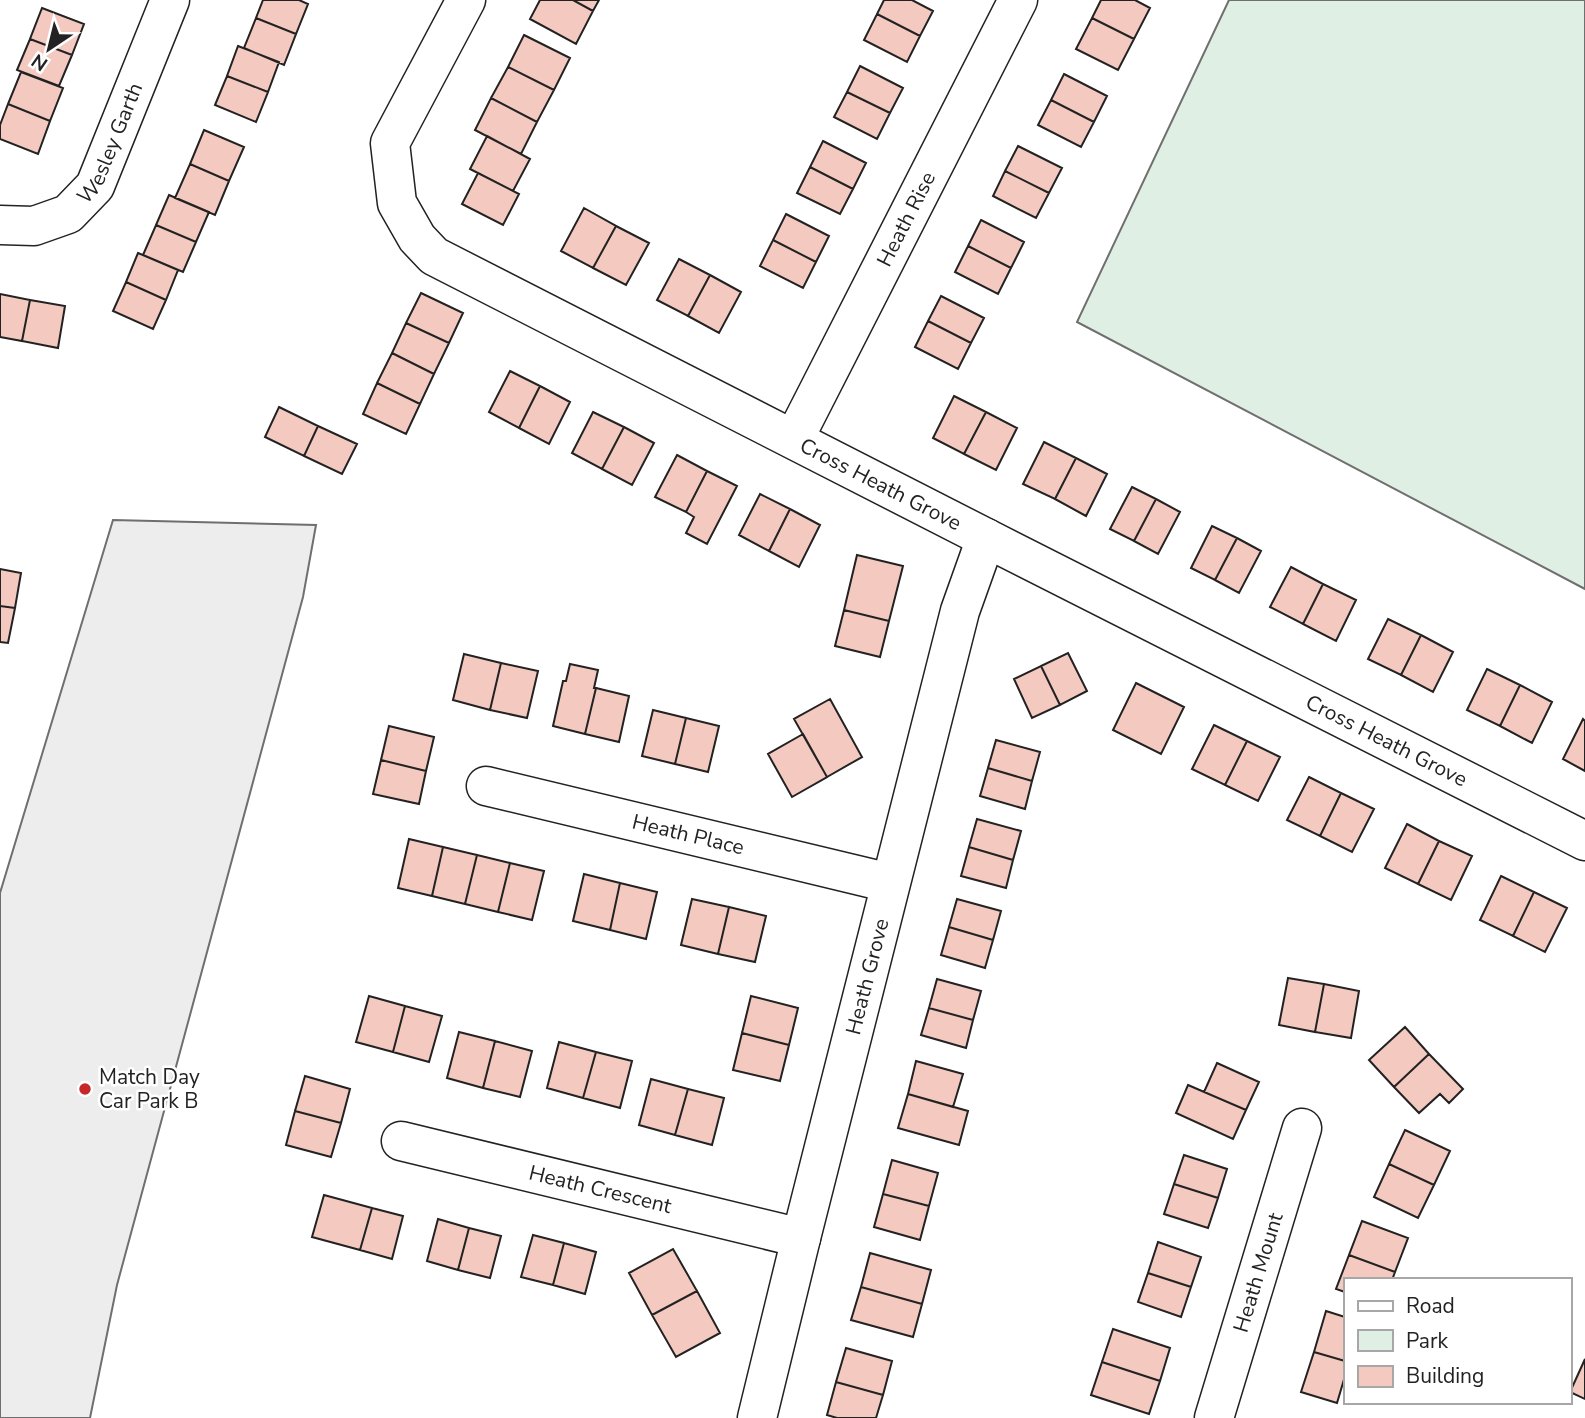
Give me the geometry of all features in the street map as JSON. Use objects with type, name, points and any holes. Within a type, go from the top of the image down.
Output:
[{"type":"street","name":"Wesley Garth","points":[[0,225],[34,226],[68,214],[95,186],[170,0]]},
{"type":"street","name":"Cross Heath Grove","points":[[466,0],[390,143],[397,202],[417,238],[434,256],[1585,841]]},
{"type":"street","name":"Heath Rise","points":[[794,439],[1018,0]]},
{"type":"street","name":"Heath Grove","points":[[757,1418],[960,611],[986,538]]},
{"type":"street","name":"Heath Place","points":[[486,786],[890,883]]},
{"type":"street","name":"Heath Mount","points":[[1214,1418],[1302,1128]]},
{"type":"street","name":"Heath Crescent","points":[[401,1141],[801,1238]]},
{"type":"green space","points":[[1229,0],[1585,0],[1585,589],[1077,322]]},
{"type":"shaded area","name":"Match Day Car Park B","points":[[113,520],[316,525],[303,597],[117,1285],[90,1418],[0,1418],[0,893]]},
{"type":"building","points":[[263,0],[299,0],[308,4],[296,34],[256,18]]},
{"type":"building","points":[[540,0],[573,0],[593,11],[576,44],[530,19]]},
{"type":"building","points":[[573,0],[599,0],[593,11]]},
{"type":"building","points":[[884,0],[912,0],[933,11],[920,36],[877,14]]},
{"type":"building","points":[[1101,0],[1135,0],[1150,8],[1134,39],[1092,18]]},
{"type":"building","points":[[42,8],[84,24],[72,55],[30,39]]},
{"type":"building","points":[[877,14],[920,36],[907,62],[864,40]]},
{"type":"building","points":[[256,18],[296,34],[284,65],[244,48]]},
{"type":"building","points":[[1092,18],[1134,39],[1118,70],[1076,49]]},
{"type":"building","points":[[524,35],[570,58],[554,90],[508,67]]},
{"type":"building","points":[[30,39],[72,55],[59,86],[17,70]]},
{"type":"building","points":[[238,46],[279,62],[268,92],[227,76]]},
{"type":"building","points":[[860,66],[903,88],[890,113],[847,92]]},
{"type":"building","points":[[508,67],[554,90],[537,122],[491,98]]},
{"type":"building","points":[[21,72],[63,88],[50,121],[8,104]]},
{"type":"building","points":[[1064,74],[1107,96],[1094,122],[1051,100]]},
{"type":"building","points":[[227,76],[268,92],[256,122],[215,105]]},
{"type":"building","points":[[847,92],[890,113],[877,139],[834,117]]},
{"type":"building","points":[[491,98],[537,122],[521,154],[475,130]]},
{"type":"building","points":[[1051,100],[1094,122],[1081,147],[1038,125]]},
{"type":"building","points":[[8,104],[50,121],[38,154],[0,139],[0,125]]},
{"type":"building","points":[[204,130],[244,147],[229,181],[190,164]]},
{"type":"building","points":[[487,136],[530,159],[513,191],[470,169]]},
{"type":"building","points":[[823,141],[866,163],[853,189],[810,167]]},
{"type":"building","points":[[1018,146],[1062,168],[1049,193],[1005,171]]},
{"type":"building","points":[[190,164],[229,181],[215,215],[175,198]]},
{"type":"building","points":[[810,167],[853,189],[840,214],[797,193]]},
{"type":"building","points":[[1005,171],[1049,193],[1036,218],[993,196]]},
{"type":"building","points":[[478,173],[519,194],[503,225],[462,204]]},
{"type":"building","points":[[169,195],[209,212],[196,242],[156,225]]},
{"type":"building","points":[[584,208],[616,226],[593,268],[561,251]]},
{"type":"building","points":[[786,214],[829,236],[816,262],[773,240]]},
{"type":"building","points":[[981,220],[1024,242],[1011,268],[968,246]]},
{"type":"building","points":[[156,225],[196,242],[183,272],[143,255]]},
{"type":"building","points":[[616,226],[649,243],[626,285],[593,268]]},
{"type":"building","points":[[773,240],[816,262],[803,288],[760,266]]},
{"type":"building","points":[[968,246],[1011,268],[998,294],[955,272]]},
{"type":"building","points":[[138,253],[178,270],[166,300],[126,282]]},
{"type":"building","points":[[679,259],[710,275],[688,316],[657,300]]},
{"type":"building","points":[[710,275],[741,292],[719,333],[688,316]]},
{"type":"building","points":[[126,282],[166,300],[153,329],[113,311]]},
{"type":"building","points":[[421,293],[463,313],[449,343],[406,323]]},
{"type":"building","points":[[0,294],[30,300],[22,341],[0,337]]},
{"type":"building","points":[[941,296],[984,318],[971,343],[928,321]]},
{"type":"building","points":[[30,300],[65,306],[58,348],[22,341]]},
{"type":"building","points":[[928,321],[971,343],[958,369],[915,347]]},
{"type":"building","points":[[406,323],[449,343],[434,374],[392,353]]},
{"type":"building","points":[[392,353],[434,374],[420,404],[377,383]]},
{"type":"building","points":[[510,371],[540,386],[519,428],[489,412]]},
{"type":"building","points":[[377,383],[420,404],[406,434],[363,414]]},
{"type":"building","points":[[540,386],[570,402],[549,444],[519,428]]},
{"type":"building","points":[[954,396],[986,412],[964,454],[933,438]]},
{"type":"building","points":[[279,407],[318,426],[304,456],[265,437]]},
{"type":"building","points":[[593,412],[624,427],[602,469],[572,453]]},
{"type":"building","points":[[986,412],[1017,428],[996,470],[964,454]]},
{"type":"building","points":[[318,426],[357,444],[342,474],[304,456]]},
{"type":"building","points":[[624,427],[654,443],[632,485],[602,469]]},
{"type":"building","points":[[1044,442],[1076,458],[1055,499],[1023,484]]},
{"type":"building","points":[[677,455],[707,471],[686,512],[655,497]]},
{"type":"building","points":[[1076,458],[1107,474],[1086,516],[1055,499]]},
{"type":"building","points":[[707,471],[737,486],[707,544],[686,533],[694,517],[686,512]]},
{"type":"building","points":[[1132,487],[1156,499],[1134,541],[1110,529]]},
{"type":"building","points":[[760,494],[790,509],[769,551],[739,535]]},
{"type":"building","points":[[1156,499],[1180,512],[1158,554],[1134,541]]},
{"type":"building","points":[[790,509],[820,525],[799,567],[769,551]]},
{"type":"building","points":[[1212,526],[1237,538],[1215,580],[1191,568]]},
{"type":"building","points":[[1237,538],[1261,551],[1239,593],[1215,580]]},
{"type":"building","points":[[857,555],[903,566],[889,621],[844,610]]},
{"type":"building","points":[[1291,567],[1323,584],[1303,624],[1270,607]]},
{"type":"building","points":[[0,569],[21,573],[15,608],[0,606]]},
{"type":"building","points":[[1323,584],[1356,600],[1336,641],[1303,624]]},
{"type":"building","points":[[0,606],[15,608],[8,643],[0,642]]},
{"type":"building","points":[[844,610],[889,621],[880,657],[835,646]]},
{"type":"building","points":[[1388,619],[1421,635],[1401,675],[1368,659]]},
{"type":"building","points":[[1421,635],[1453,652],[1433,692],[1401,675]]},
{"type":"building","points":[[1068,653],[1087,691],[1060,705],[1041,666]]},
{"type":"building","points":[[464,654],[501,663],[490,710],[453,700]]},
{"type":"building","points":[[501,663],[538,671],[527,718],[490,710]]},
{"type":"building","points":[[570,664],[598,670],[585,734],[553,726],[563,681],[566,681]]},
{"type":"building","points":[[1041,666],[1060,705],[1032,718],[1014,679]]},
{"type":"building","points":[[1487,669],[1520,685],[1500,726],[1467,710]]},
{"type":"building","points":[[1136,683],[1184,707],[1161,754],[1113,730]]},
{"type":"building","points":[[1520,685],[1552,702],[1532,743],[1500,726]]},
{"type":"building","points":[[596,688],[629,696],[619,742],[585,734]]},
{"type":"building","points":[[830,699],[862,757],[827,777],[794,719]]},
{"type":"building","points":[[653,710],[686,718],[675,764],[642,756]]},
{"type":"building","points":[[686,718],[719,726],[708,772],[675,764]]},
{"type":"building","points":[[1583,719],[1585,721],[1585,771],[1563,759]]},
{"type":"building","points":[[1214,725],[1247,741],[1225,785],[1192,769]]},
{"type":"building","points":[[389,726],[434,737],[426,771],[381,760]]},
{"type":"building","points":[[803,734],[827,777],[792,797],[768,754]]},
{"type":"building","points":[[996,740],[1040,752],[1032,781],[988,768]]},
{"type":"building","points":[[1247,741],[1280,757],[1258,801],[1225,785]]},
{"type":"building","points":[[381,760],[426,771],[419,804],[373,794]]},
{"type":"building","points":[[988,768],[1032,781],[1025,809],[980,796]]},
{"type":"building","points":[[1309,777],[1341,793],[1320,836],[1287,820]]},
{"type":"building","points":[[1341,793],[1374,809],[1352,852],[1320,836]]},
{"type":"building","points":[[977,819],[1021,831],[1013,860],[969,847]]},
{"type":"building","points":[[1407,824],[1439,841],[1418,884],[1385,868]]},
{"type":"building","points":[[409,839],[443,847],[432,896],[398,888]]},
{"type":"building","points":[[1439,841],[1472,856],[1451,900],[1418,884]]},
{"type":"building","points":[[443,847],[477,855],[465,904],[432,896]]},
{"type":"building","points":[[969,847],[1013,860],[1006,888],[961,876]]},
{"type":"building","points":[[477,855],[510,863],[498,912],[465,904]]},
{"type":"building","points":[[510,863],[544,871],[532,920],[498,912]]},
{"type":"building","points":[[584,874],[620,883],[610,930],[573,921]]},
{"type":"building","points":[[1501,876],[1534,892],[1513,936],[1480,920]]},
{"type":"building","points":[[620,883],[657,892],[646,939],[610,930]]},
{"type":"building","points":[[1534,892],[1567,908],[1545,952],[1513,936]]},
{"type":"building","points":[[692,899],[729,907],[718,954],[681,945]]},
{"type":"building","points":[[957,899],[1001,911],[993,940],[949,927]]},
{"type":"building","points":[[729,907],[766,916],[755,962],[718,954]]},
{"type":"building","points":[[949,927],[993,940],[985,968],[941,955]]},
{"type":"building","points":[[1288,978],[1324,984],[1315,1032],[1279,1025]]},
{"type":"building","points":[[937,979],[981,991],[973,1020],[929,1008]]},
{"type":"building","points":[[1324,984],[1359,991],[1351,1038],[1315,1032]]},
{"type":"building","points":[[369,996],[405,1006],[393,1052],[356,1042]]},
{"type":"building","points":[[751,996],[798,1008],[789,1045],[742,1033]]},
{"type":"building","points":[[405,1006],[442,1016],[429,1062],[393,1052]]},
{"type":"building","points":[[929,1008],[973,1020],[966,1048],[921,1035]]},
{"type":"building","points":[[1405,1027],[1429,1054],[1394,1087],[1369,1060]]},
{"type":"building","points":[[459,1032],[495,1041],[483,1088],[447,1078]]},
{"type":"building","points":[[742,1033],[789,1045],[780,1081],[733,1070]]},
{"type":"building","points":[[495,1041],[532,1051],[520,1097],[483,1088]]},
{"type":"building","points":[[559,1042],[596,1052],[583,1098],[547,1088]]},
{"type":"building","points":[[596,1052],[632,1061],[620,1108],[583,1098]]},
{"type":"building","points":[[1429,1054],[1463,1089],[1449,1103],[1440,1094],[1419,1113],[1394,1087]]},
{"type":"building","points":[[916,1061],[963,1074],[953,1107],[908,1094]]},
{"type":"building","points":[[1217,1063],[1259,1082],[1246,1110],[1204,1092]]},
{"type":"building","points":[[305,1076],[350,1089],[341,1123],[295,1111]]},
{"type":"building","points":[[651,1079],[688,1089],[675,1135],[639,1125]]},
{"type":"building","points":[[1188,1085],[1246,1110],[1233,1139],[1176,1113]]},
{"type":"building","points":[[688,1089],[724,1098],[712,1145],[675,1135]]},
{"type":"building","points":[[908,1094],[968,1111],[959,1145],[898,1128]]},
{"type":"building","points":[[295,1111],[341,1123],[331,1157],[286,1145]]},
{"type":"building","points":[[1405,1130],[1450,1151],[1434,1185],[1389,1164]]},
{"type":"building","points":[[1184,1155],[1227,1169],[1218,1198],[1174,1184]]},
{"type":"building","points":[[892,1160],[938,1173],[929,1206],[883,1194]]},
{"type":"building","points":[[1389,1164],[1434,1185],[1418,1218],[1374,1197]]},
{"type":"building","points":[[1174,1184],[1218,1198],[1208,1228],[1164,1214]]},
{"type":"building","points":[[883,1194],[929,1206],[920,1240],[874,1227]]},
{"type":"building","points":[[324,1195],[372,1208],[360,1250],[312,1237]]},
{"type":"building","points":[[372,1208],[403,1216],[392,1259],[360,1250]]},
{"type":"building","points":[[438,1219],[469,1228],[458,1270],[427,1261]]},
{"type":"building","points":[[1362,1221],[1408,1238],[1395,1272],[1349,1255]]},
{"type":"building","points":[[469,1228],[501,1236],[490,1278],[458,1270]]},
{"type":"building","points":[[533,1235],[564,1243],[553,1285],[521,1277]]},
{"type":"building","points":[[1158,1242],[1201,1257],[1191,1287],[1148,1273]]},
{"type":"building","points":[[564,1243],[596,1252],[585,1294],[553,1285]]},
{"type":"building","points":[[673,1249],[697,1291],[652,1315],[629,1273]]},
{"type":"building","points":[[870,1253],[931,1270],[922,1304],[861,1287]]},
{"type":"building","points":[[1349,1255],[1395,1272],[1393,1278],[1344,1278],[1344,1292],[1336,1289]]},
{"type":"building","points":[[1148,1273],[1191,1287],[1181,1317],[1138,1302]]},
{"type":"building","points":[[861,1287],[922,1304],[913,1337],[851,1320]]},
{"type":"building","points":[[697,1291],[720,1333],[676,1357],[652,1315]]},
{"type":"building","points":[[1326,1311],[1344,1317],[1344,1361],[1314,1352]]},
{"type":"building","points":[[1113,1329],[1170,1348],[1160,1381],[1102,1362]]},
{"type":"building","points":[[846,1348],[892,1361],[883,1395],[836,1382]]},
{"type":"building","points":[[1314,1352],[1344,1361],[1344,1379],[1337,1403],[1301,1392]]},
{"type":"building","points":[[1585,1359],[1585,1399],[1571,1392]]},
{"type":"building","points":[[1102,1362],[1160,1381],[1149,1414],[1091,1395]]},
{"type":"building","points":[[836,1382],[883,1395],[876,1418],[837,1418],[827,1415]]},
{"type":"place","name":"Match Day Car Park B","points":[[85,1089]]}]
